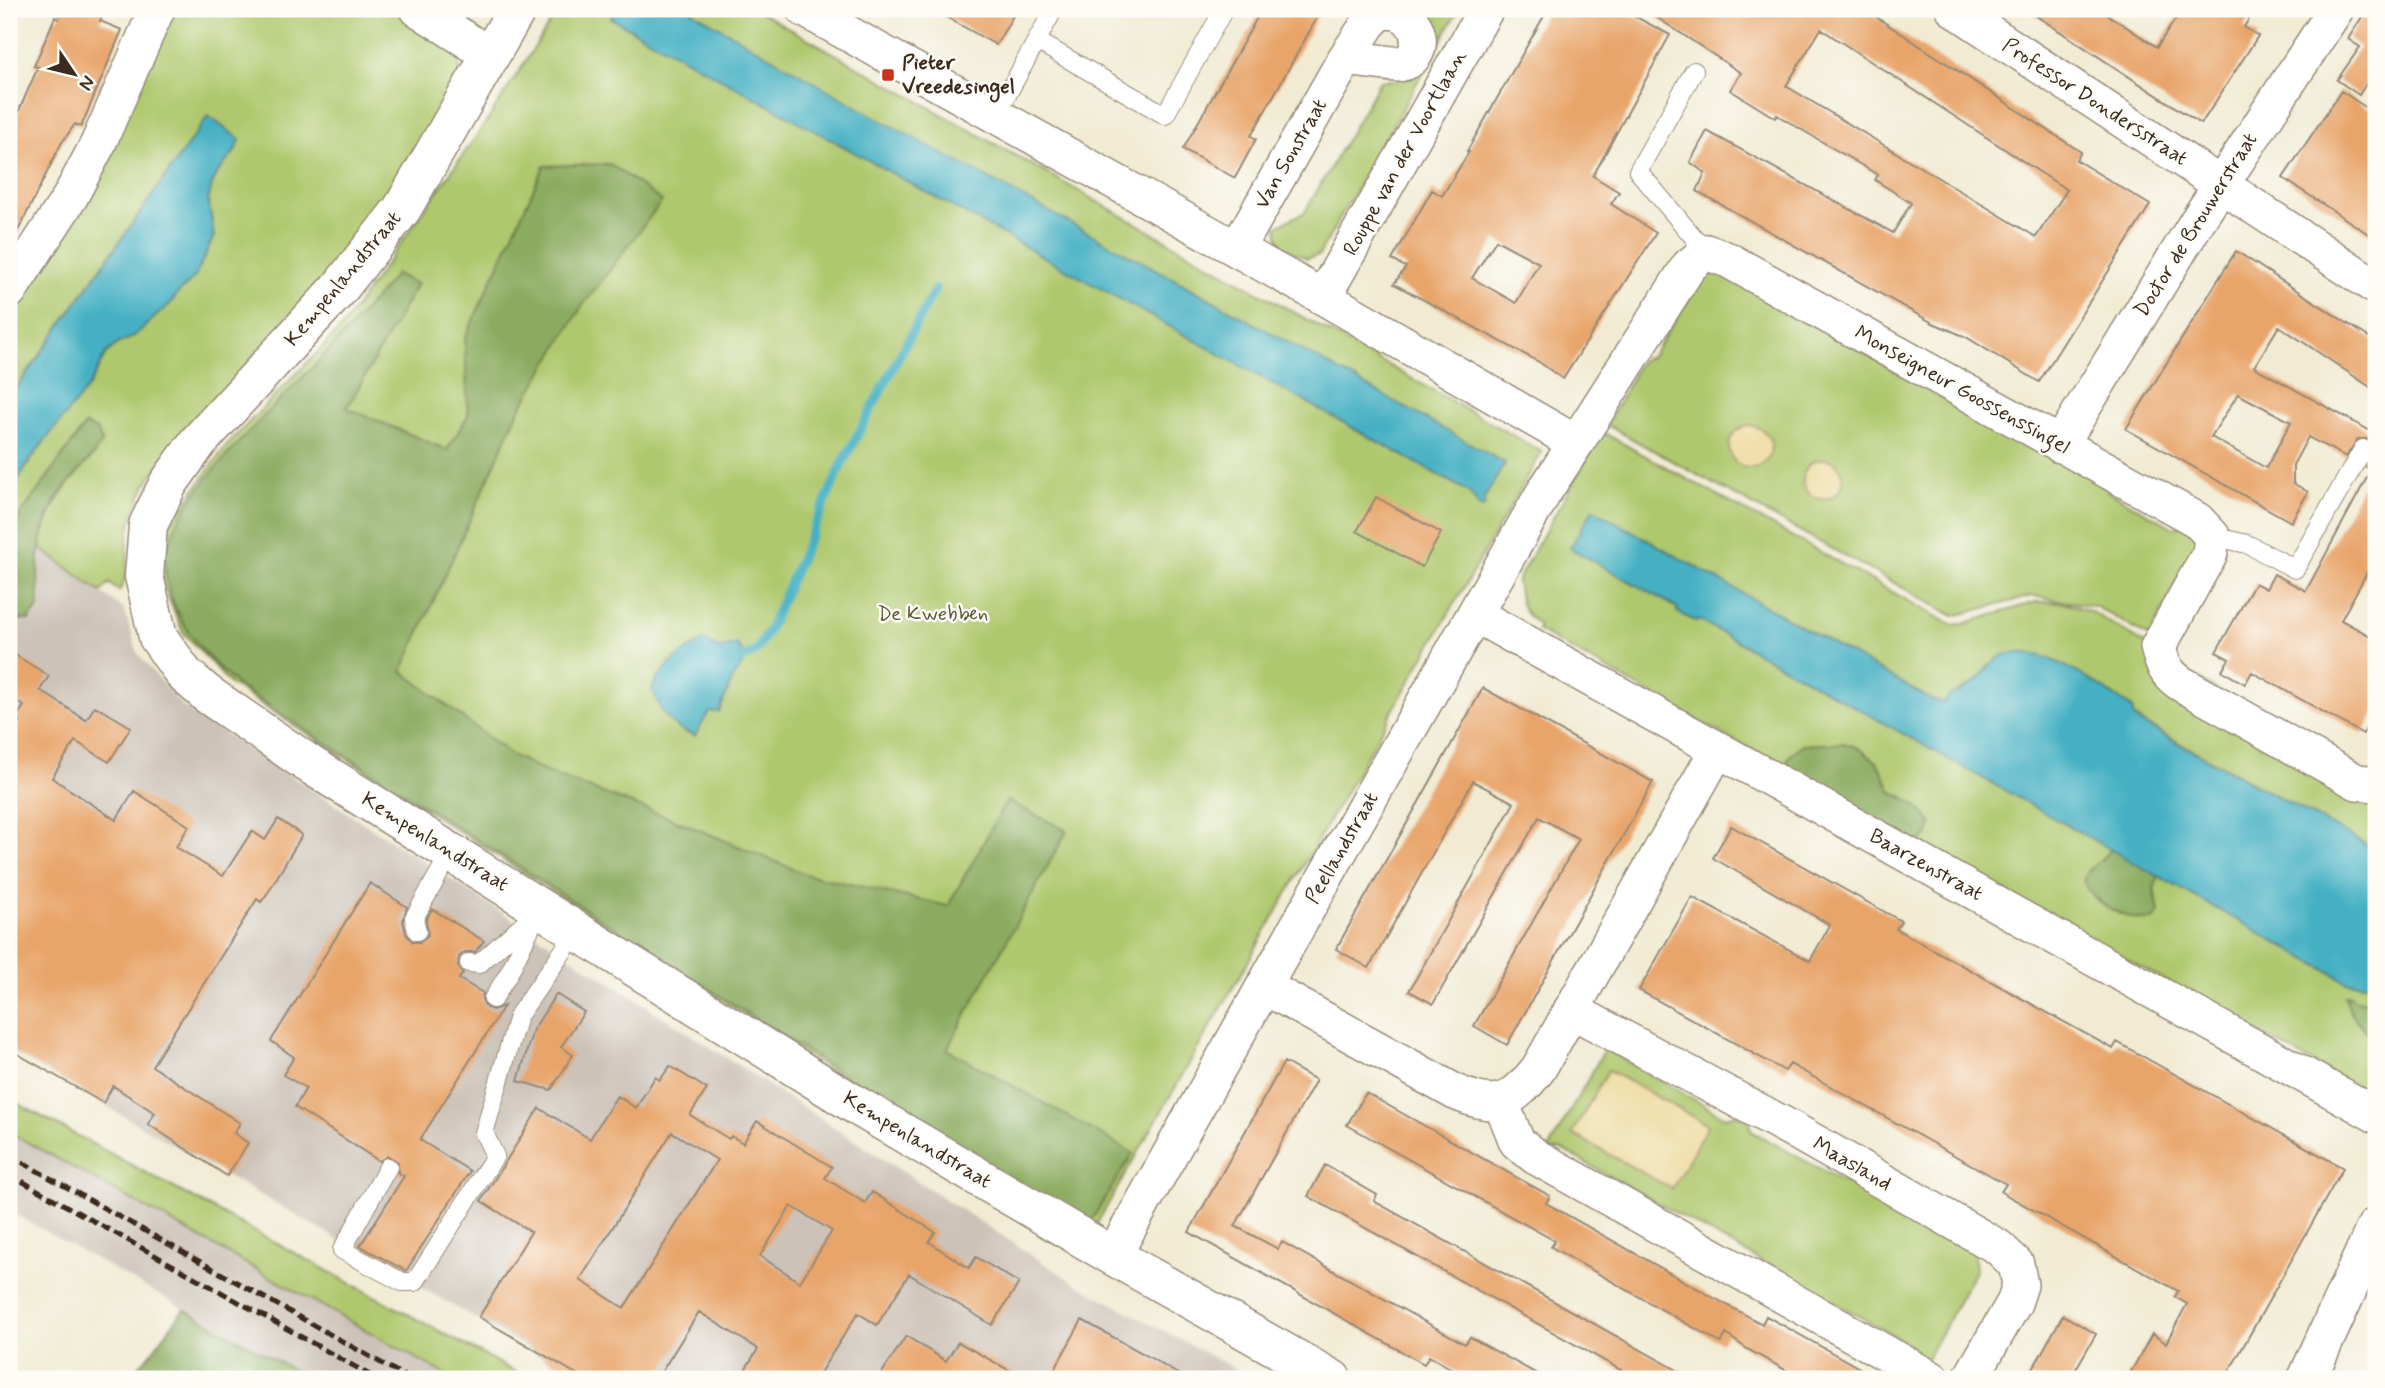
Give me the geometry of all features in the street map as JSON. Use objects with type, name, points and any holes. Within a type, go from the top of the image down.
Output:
[{"type":"street","points":[[9,291],[76,187],[98,144],[157,9]]},
{"type":"street","points":[[418,9],[490,55]]},
{"type":"street","name":"Kempenlandstraat","points":[[517,9],[402,209],[338,290],[198,443],[167,484],[148,524],[144,576],[158,637],[184,674],[207,694],[310,764],[859,1107],[1113,1256],[1332,1379]]},
{"type":"street","points":[[804,9],[1323,297],[1576,443],[1689,266],[1706,252]]},
{"type":"street","name":"Rouppe van der Voortlaan","points":[[1323,297],[1486,9]]},
{"type":"street","name":"Professor Dondersstraat","points":[[1954,9],[2376,287]]},
{"type":"street","name":"Doctor de Brouwerstraat","points":[[2060,445],[2221,185],[2336,9]]},
{"type":"street","name":"Van Sonstraat","points":[[1237,249],[1345,59]]},
{"type":"street","name":"Monseigneur Goossenssingel","points":[[1706,252],[1728,260],[2197,520],[2212,536]]},
{"type":"street","name":"Peellandstraat","points":[[1113,1256],[1544,492],[1576,443]]},
{"type":"street","points":[[2212,536],[2210,552],[2158,647],[2162,664],[2180,683],[2357,782],[2376,784]]},
{"type":"street","name":"Baarzenstraat","points":[[1476,615],[2376,1115]]},
{"type":"street","points":[[1265,987],[1455,1092],[1476,1101],[1501,1102],[1522,1089],[1539,1068],[1718,749]]},
{"type":"street","name":"Maasland","points":[[1571,1010],[1788,1127],[1998,1247],[2015,1264],[2020,1285],[2014,1303],[1970,1379]]},
{"type":"street","points":[[1501,1102],[1517,1142],[1536,1157],[1933,1379]]},
{"type":"street","points":[[2307,1379],[2376,1227]]},
{"type":"lane","points":[[996,116],[1054,9]]},
{"type":"lane","points":[[1037,41],[1165,115],[1224,9]]},
{"type":"lane","name":"Monseigneur Goossenssingel","points":[[1694,71],[1639,172],[1706,252]]},
{"type":"lane","name":"Monseigneur Goossenssingel","points":[[2212,536],[2247,544],[2295,569],[2363,449]]},
{"type":"lane","points":[[417,931],[414,918],[451,852]]},
{"type":"lane","points":[[469,963],[479,964],[540,908]]},
{"type":"lane","points":[[493,999],[540,908]]},
{"type":"lane","points":[[388,1167],[342,1250],[402,1282],[415,1282],[495,1156],[484,1133],[518,1016],[577,931]]},
{"type":"shaded area","points":[[40,548],[124,609],[138,654],[181,705],[1078,1285],[1254,1379],[580,1379],[9,1050],[9,614],[20,620],[39,607],[37,570]]},
{"type":"shaded area","points":[[9,1132],[454,1379],[310,1379],[9,1211]]},
{"type":"green space","points":[[169,9],[393,9],[450,49],[457,57],[461,72],[374,220],[154,471],[130,524],[127,570],[123,584],[119,591],[109,583],[101,592],[40,548],[47,521],[59,497],[94,455],[85,425],[9,531],[9,497],[52,430],[89,386],[106,353],[133,337],[188,285],[212,221],[208,200],[214,177],[235,151],[240,139],[208,117],[17,387],[9,381],[9,317],[27,289]]},
{"type":"green space","name":"De Kwebben","points":[[559,9],[755,9],[1542,452],[1089,1237],[230,684],[183,632],[160,578],[165,531],[226,446],[341,328],[489,118]]},
{"type":"green space","points":[[1429,9],[1459,9],[1319,255],[1307,258],[1289,250],[1281,244],[1277,226],[1305,212],[1380,81],[1398,80]]},
{"type":"green space","points":[[610,164],[662,201],[581,308],[518,412],[402,671],[511,755],[548,773],[678,821],[805,874],[948,906],[1007,800],[1067,831],[947,1049],[1133,1153],[1089,1225],[960,1150],[238,686],[200,647],[180,618],[173,602],[165,566],[170,540],[184,512],[230,452],[338,341],[396,274],[417,284],[347,408],[447,450],[468,416],[465,338],[544,166]]},
{"type":"green space","points":[[1712,266],[1999,431],[2012,429],[2101,478],[2108,491],[2172,527],[2186,524],[2199,539],[2149,637],[2095,606],[2032,596],[1954,616],[1607,425],[1640,361],[1652,356],[1691,296],[1691,280]]},
{"type":"green space","points":[[85,425],[97,430],[102,442],[60,493],[49,513],[39,553],[39,606],[29,620],[20,620],[9,614],[9,531]]},
{"type":"green space","points":[[1602,432],[1952,625],[2036,602],[2063,602],[2090,611],[2152,648],[2376,795],[2376,850],[2134,718],[2132,707],[1989,665],[1976,680],[1949,696],[1945,703],[1932,700],[1593,509],[1571,548],[1679,609],[1677,611],[1699,620],[2111,849],[2100,862],[2087,871],[2096,900],[2120,914],[2131,917],[2157,898],[2154,888],[2159,876],[2348,982],[2376,985],[2376,1004],[2345,995],[2350,1011],[2371,1039],[2376,1041],[2376,1098],[1919,844],[1922,840],[1904,797],[1892,792],[1884,778],[1789,757],[1787,762],[1792,773],[1537,630],[1539,625],[1527,615],[1522,605],[1517,581]]},
{"type":"green space","points":[[1843,743],[1857,747],[1877,762],[1892,792],[1915,804],[1932,823],[1929,834],[1919,844],[1792,773],[1787,762],[1801,745]]},
{"type":"green space","points":[[2111,849],[2159,876],[2154,888],[2159,912],[2155,919],[2135,918],[2112,910],[2087,887],[2083,878]]},
{"type":"green space","points":[[2345,995],[2376,1004],[2376,1041],[2371,1039],[2350,1011]]},
{"type":"green space","points":[[1605,1049],[1725,1117],[1736,1114],[1749,1122],[1751,1131],[1883,1204],[1893,1201],[1906,1210],[1909,1219],[1953,1244],[1979,1246],[1974,1255],[1976,1269],[1925,1362],[1916,1358],[1912,1346],[1561,1149],[1547,1152]]},
{"type":"green space","points":[[9,1099],[528,1379],[454,1379],[9,1132]]},
{"type":"green space","points":[[184,1309],[310,1379],[124,1379],[149,1356]]},
{"type":"sand","points":[[1750,426],[1765,432],[1771,447],[1765,462],[1750,468],[1735,462],[1729,447],[1735,432]]},
{"type":"sand","points":[[1823,459],[1837,465],[1843,479],[1837,493],[1823,499],[1809,493],[1803,479],[1809,465]]},
{"type":"sand","points":[[1608,1070],[1708,1125],[1672,1189],[1572,1134]]},
{"type":"water","points":[[616,9],[688,9],[880,120],[1505,463],[1483,500],[1485,505],[1483,508],[1479,507],[1469,492],[611,18]]},
{"type":"water","points":[[208,116],[240,139],[235,151],[214,177],[208,200],[214,236],[195,277],[133,337],[106,353],[89,386],[30,459],[9,497],[9,399]]},
{"type":"water","points":[[1593,509],[1932,700],[1945,703],[1949,696],[1977,680],[2000,657],[2016,653],[2050,659],[2086,678],[2132,708],[2134,719],[2376,850],[2376,985],[2348,982],[1699,620],[1697,622],[1677,612],[1678,608],[1570,548]]},
{"type":"water","points":[[704,640],[720,649],[737,644],[746,659],[734,676],[719,712],[709,712],[695,736],[667,718],[652,688],[675,660]]},
{"type":"building","points":[[62,9],[105,9],[100,21],[122,30],[81,127],[75,124],[61,144],[9,249],[9,108],[18,113],[38,67],[34,66],[55,17],[58,19]]},
{"type":"building","points":[[932,9],[1017,9],[996,45]]},
{"type":"building","points":[[1262,9],[1322,9],[1251,136],[1256,139],[1235,178],[1183,149]]},
{"type":"building","points":[[1548,9],[1621,9],[1670,35],[1593,176],[1619,192],[1611,204],[1656,233],[1563,379],[1539,362],[1394,284],[1406,267],[1392,260],[1432,190],[1442,196],[1469,152],[1467,151]],"holes":[[[1496,240],[1539,263],[1516,303],[1472,278]]]},
{"type":"building","points":[[1644,9],[1864,9],[2081,152],[2076,160],[2150,205],[2039,382],[1966,337],[1933,323],[1697,191],[1705,173],[1690,162],[1707,131],[1893,233],[1911,203],[1875,180],[1878,175],[1730,90],[1741,73]],"holes":[[[1821,29],[2067,190],[2036,237],[1786,86]]]},
{"type":"building","points":[[2026,9],[2099,9],[2157,47],[2182,9],[2255,9],[2244,27],[2258,36],[2201,124]]},
{"type":"building","points":[[2367,9],[2376,9],[2376,68],[2359,95],[2337,80],[2360,47],[2348,39]]},
{"type":"building","points":[[2341,91],[2376,114],[2376,239],[2283,178]]},
{"type":"building","points":[[2236,251],[2376,342],[2376,391],[2279,326],[2254,367],[2376,434],[2376,556],[2341,620],[2376,639],[2376,711],[2363,734],[2252,672],[2245,684],[2222,671],[2229,659],[2216,652],[2255,583],[2266,589],[2274,574],[2306,591],[2371,470],[2366,467],[2373,454],[2372,443],[2368,439],[2358,439],[2346,457],[2308,437],[2293,465],[2293,483],[2308,492],[2291,522],[2126,429]],"holes":[[[2238,394],[2291,422],[2266,468],[2211,437]]]},
{"type":"building","points":[[1376,497],[1441,533],[1422,567],[1357,531]]},
{"type":"building","points":[[9,651],[49,676],[40,690],[86,720],[95,706],[131,727],[109,762],[75,741],[52,778],[116,820],[134,791],[189,826],[176,847],[223,876],[252,831],[265,840],[278,819],[302,835],[269,891],[261,902],[257,899],[152,1066],[240,1123],[234,1133],[248,1143],[227,1176],[148,1124],[155,1113],[113,1086],[103,1103],[9,1049],[9,738],[20,720],[16,718],[24,706],[9,697]]},
{"type":"building","points":[[1483,688],[1653,782],[1507,1045],[1474,1026],[1579,839],[1539,817],[1433,1004],[1409,991],[1514,803],[1473,781],[1369,968],[1336,949]]},
{"type":"building","points":[[1731,826],[1901,921],[1896,929],[2113,1049],[2117,1042],[2343,1168],[2225,1379],[2127,1379],[2152,1334],[2166,1343],[2187,1304],[2175,1297],[2178,1291],[2001,1192],[2006,1184],[1790,1064],[1785,1071],[1639,990],[1692,897],[1810,961],[1830,925],[1713,858]]},
{"type":"building","points":[[370,883],[407,907],[403,921],[406,934],[413,942],[420,942],[428,935],[426,920],[432,909],[484,941],[475,952],[465,952],[459,957],[458,967],[463,973],[459,979],[483,993],[482,999],[486,1008],[493,1010],[504,1006],[420,1140],[470,1171],[406,1271],[360,1246],[404,1176],[398,1173],[398,1162],[388,1156],[379,1161],[295,1107],[306,1088],[283,1075],[294,1057],[271,1041]]},
{"type":"building","points":[[556,994],[584,1012],[561,1047],[573,1055],[551,1090],[518,1081],[533,1030]]},
{"type":"building","points":[[1284,1062],[1316,1080],[1235,1226],[1278,1249],[1282,1242],[1465,1344],[1470,1337],[1546,1379],[1470,1379],[1429,1356],[1424,1364],[1189,1232]]},
{"type":"building","points":[[670,1066],[707,1089],[690,1115],[729,1139],[731,1136],[743,1143],[757,1121],[832,1167],[825,1178],[865,1203],[872,1192],[935,1232],[929,1242],[969,1268],[976,1257],[1019,1283],[992,1325],[909,1274],[877,1325],[858,1313],[816,1379],[739,1379],[758,1349],[699,1312],[657,1379],[585,1379],[479,1317],[531,1232],[481,1201],[539,1108],[590,1139],[617,1096],[636,1108],[655,1077],[660,1080]],"holes":[[[672,1132],[717,1160],[624,1308],[580,1280]],[[791,1206],[832,1231],[800,1282],[760,1256]]]},
{"type":"building","points":[[1366,1093],[1550,1196],[1546,1203],[1714,1298],[1762,1324],[1766,1316],[1879,1379],[1802,1379],[1747,1349],[1726,1334],[1721,1343],[1551,1247],[1555,1241],[1347,1125]]},
{"type":"building","points":[[1325,1165],[1377,1195],[1374,1201],[1693,1379],[1637,1379],[1308,1196]]},
{"type":"building","points":[[2063,1315],[2096,1334],[2070,1379],[2027,1379]]},
{"type":"building","points":[[1082,1320],[1144,1354],[1186,1379],[1049,1379]]},
{"type":"building","points":[[906,1336],[946,1361],[958,1342],[1025,1379],[878,1379]]},
{"type":"waterway","points":[[735,663],[756,651],[769,630],[841,466],[935,289]]},
{"type":"railway","points":[[9,1155],[410,1379]]},
{"type":"railway","points":[[9,1174],[377,1379]]},
{"type":"place","name":"Pieter Vreedesingel","points":[[888,75]]}]
